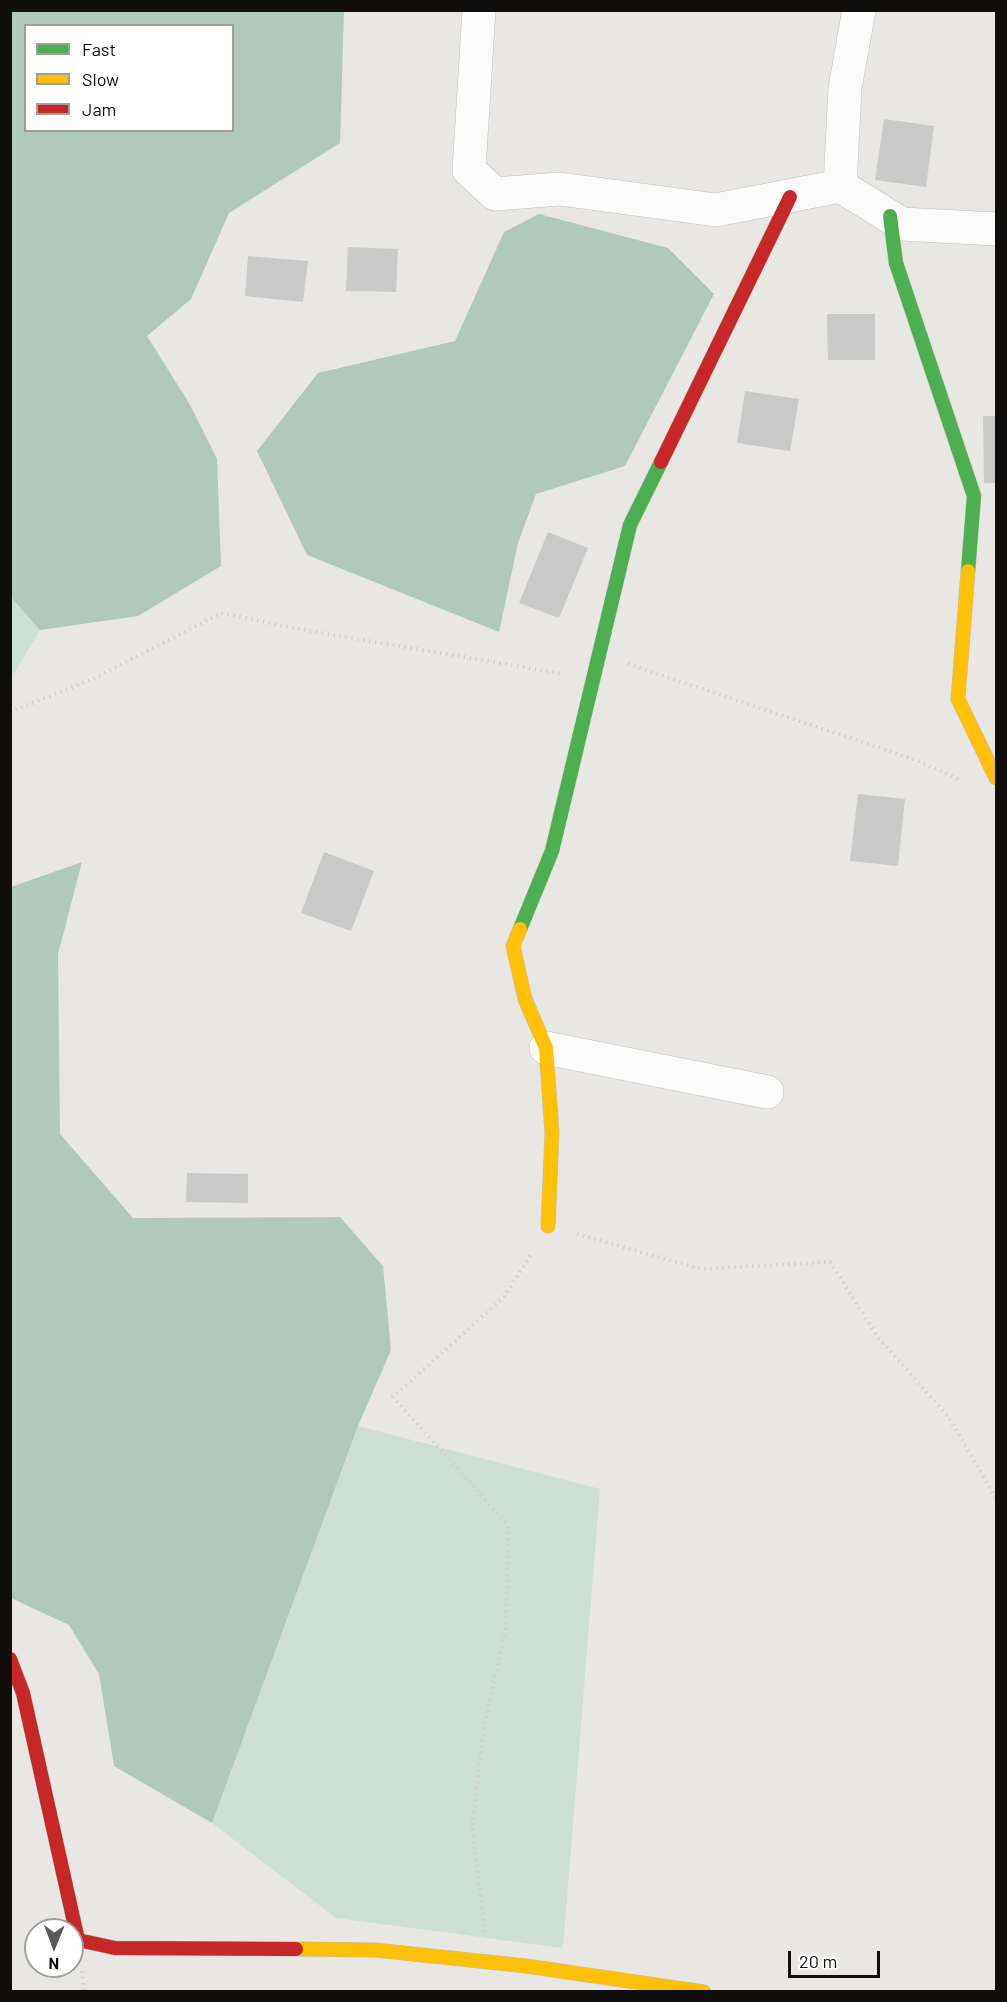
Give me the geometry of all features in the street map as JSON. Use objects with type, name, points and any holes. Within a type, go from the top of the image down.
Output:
[{"type":"street","points":[[479,10],[469,170],[495,194],[560,189],[716,210],[840,186],[902,224],[996,229]]},
{"type":"street","points":[[840,186],[845,88],[859,10]]},
{"type":"street","points":[[548,1226],[552,1133],[546,1048],[525,999],[513,946],[552,851],[630,525],[790,197]]},
{"type":"street","points":[[891,216],[896,263],[974,496],[958,699],[996,778]]},
{"type":"street","points":[[546,1048],[767,1092]]},
{"type":"street","points":[[10,1659],[23,1693],[78,1940],[115,1947],[375,1950],[489,1962],[704,1992]]},
{"type":"path","points":[[10,712],[93,680],[221,613],[304,630],[593,678],[630,663],[916,760],[966,783]]},
{"type":"path","points":[[489,1962],[472,1827],[484,1728],[506,1628],[507,1524],[393,1396],[504,1297],[548,1226],[701,1269],[830,1262],[877,1336],[949,1418],[996,1498]]},
{"type":"green space","points":[[10,11],[344,11],[340,143],[229,213],[191,299],[147,336],[189,403],[217,459],[221,566],[138,616],[40,630],[10,596]]},
{"type":"green space","points":[[539,214],[668,248],[714,294],[625,466],[536,494],[518,543],[499,632],[307,555],[257,451],[318,373],[455,341],[504,232]]},
{"type":"green space","points":[[11,596],[40,630],[15,672],[11,674]]},
{"type":"green space","points":[[82,862],[58,954],[60,1134],[133,1218],[340,1217],[383,1266],[391,1350],[358,1426],[212,1823],[114,1766],[99,1674],[69,1625],[11,1598],[11,887]]},
{"type":"green space","points":[[358,1426],[600,1489],[563,1948],[336,1918],[212,1823]]},
{"type":"building","points":[[884,119],[934,126],[926,187],[875,180]]},
{"type":"building","points":[[348,247],[398,249],[396,292],[346,291]]},
{"type":"building","points":[[248,256],[308,261],[303,302],[245,296]]},
{"type":"building","points":[[827,314],[875,314],[875,360],[828,360]]},
{"type":"building","points":[[745,391],[799,399],[790,451],[737,443]]},
{"type":"building","points":[[983,416],[996,416],[996,483],[984,483]]},
{"type":"building","points":[[548,532],[588,548],[559,618],[519,603]]},
{"type":"building","points":[[858,794],[905,799],[898,866],[850,861]]},
{"type":"building","points":[[324,852],[374,871],[351,931],[301,913]]},
{"type":"building","points":[[187,1173],[248,1174],[248,1203],[186,1202]]},
{"type":"traffic: fast","points":[[890,216],[896,263],[974,496],[968,571]]},
{"type":"traffic: fast","points":[[520,929],[552,851],[630,525],[661,462]]},
{"type":"traffic: slow","points":[[968,571],[958,699],[996,778]]},
{"type":"traffic: slow","points":[[520,929],[513,946],[525,999],[546,1048],[552,1133],[548,1226]]},
{"type":"traffic: slow","points":[[296,1949],[375,1950],[526,1966],[704,1992]]},
{"type":"traffic: jam","points":[[661,462],[790,197]]},
{"type":"traffic: jam","points":[[10,1659],[23,1693],[78,1940],[115,1948],[296,1949]]}]
